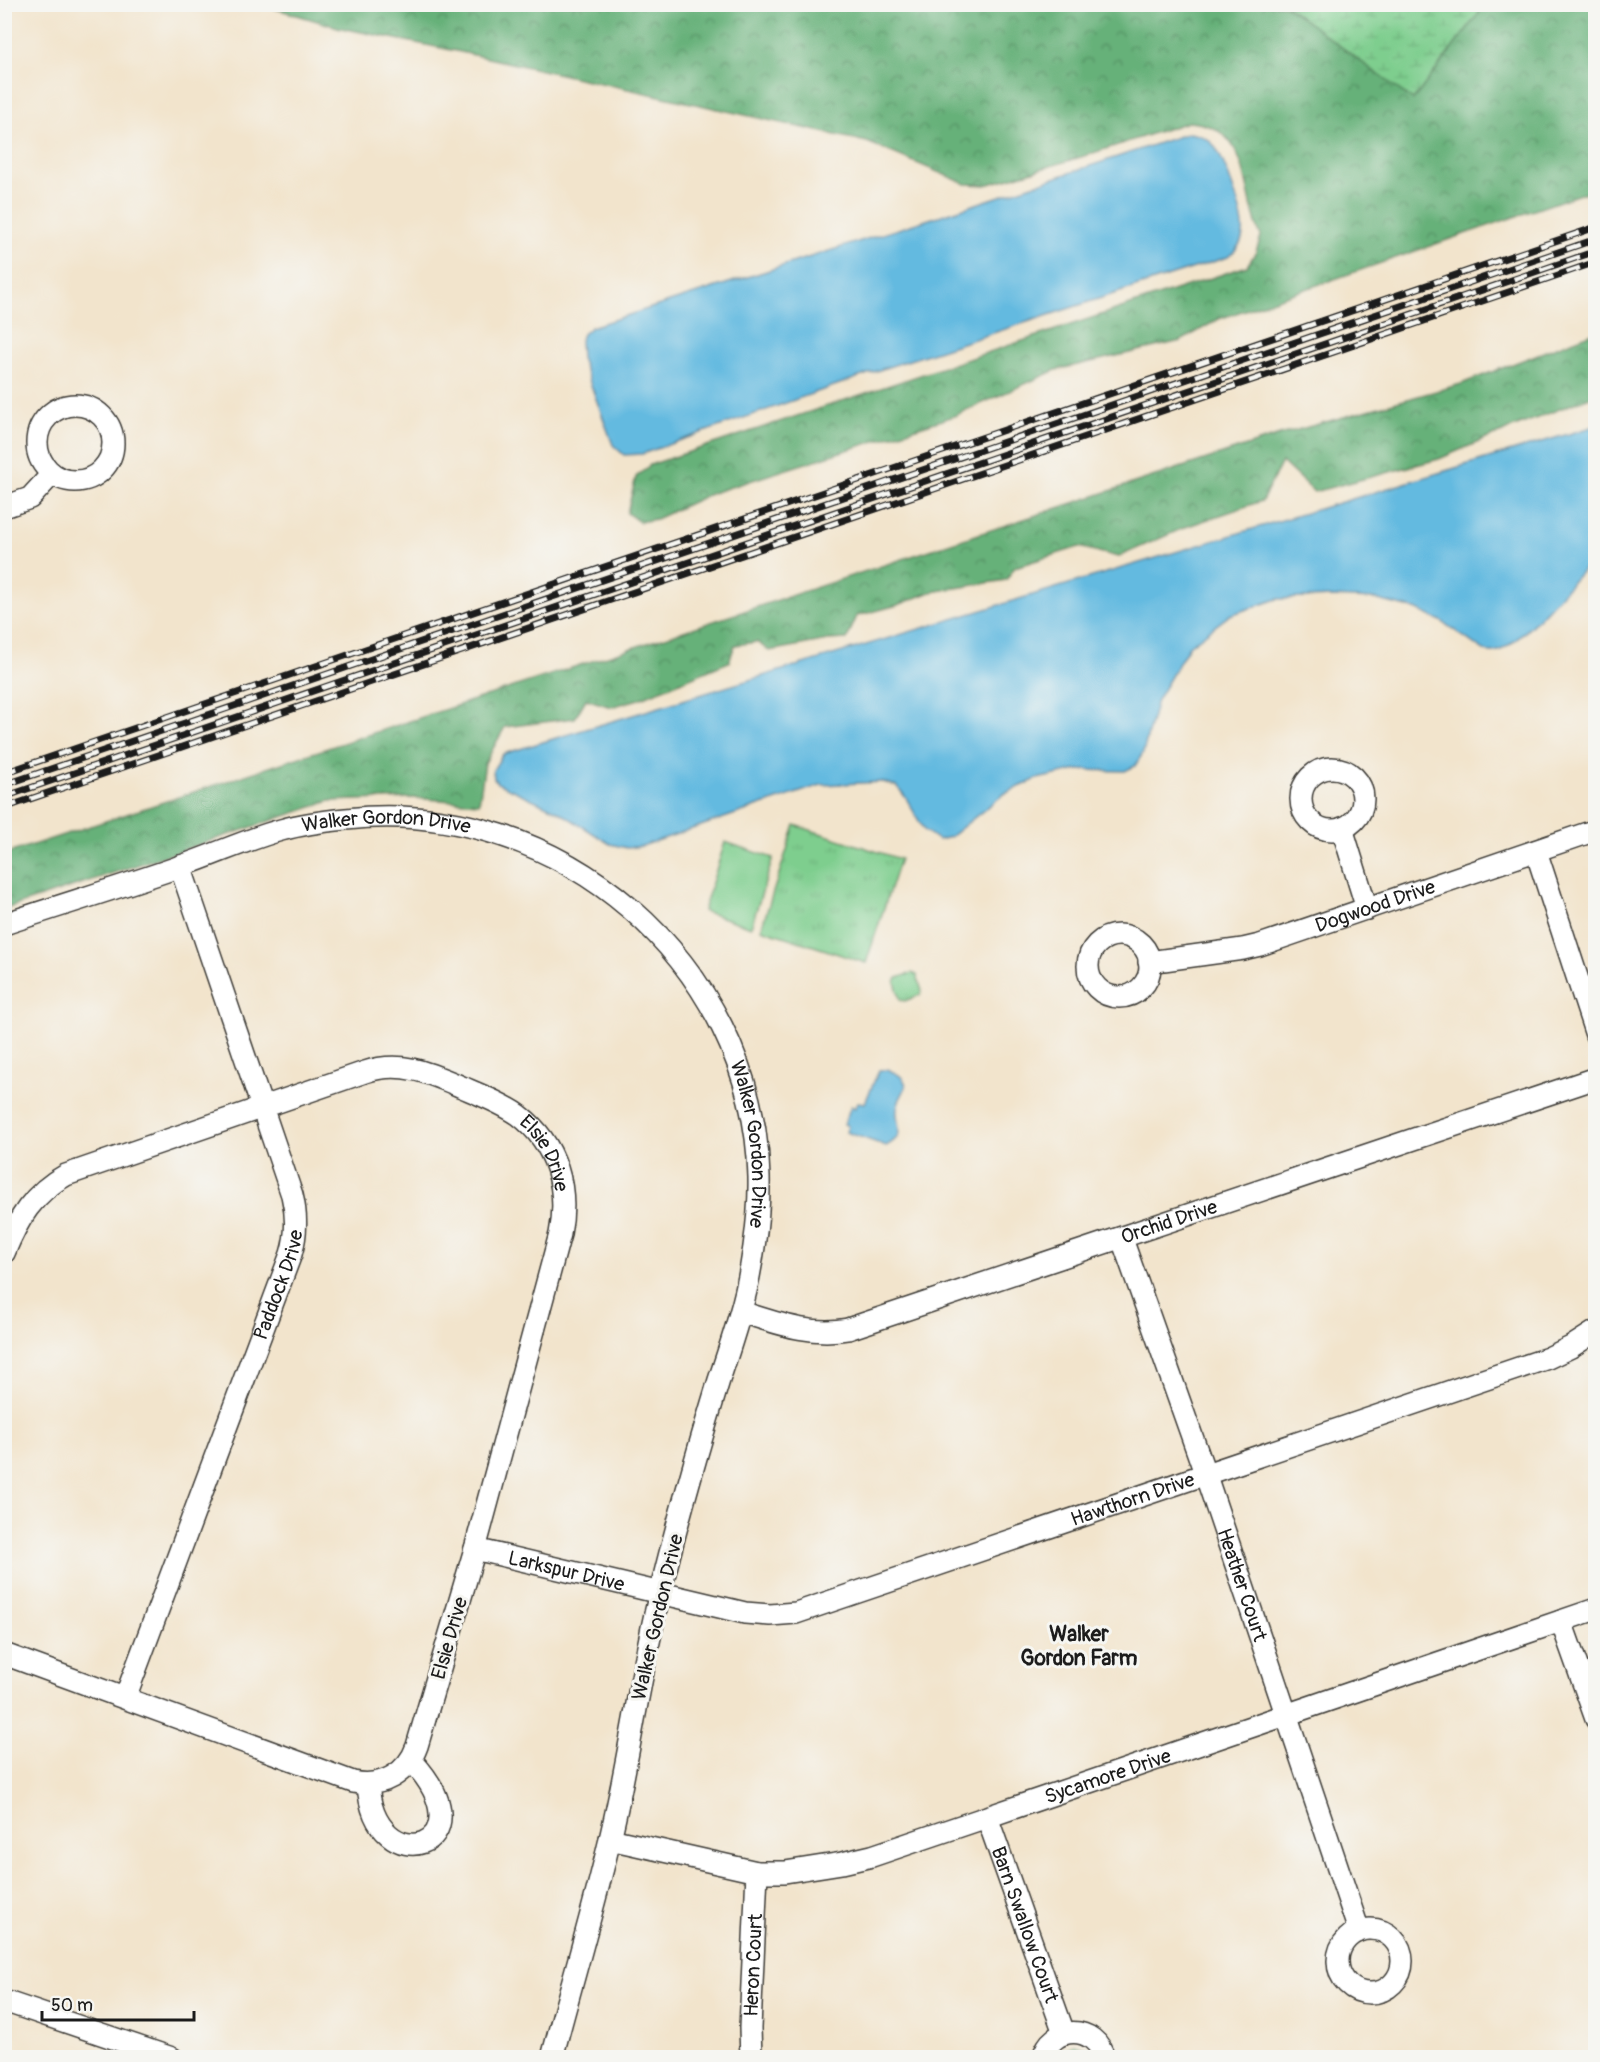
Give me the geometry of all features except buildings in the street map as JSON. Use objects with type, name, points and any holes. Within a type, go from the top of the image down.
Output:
[{"type":"street","points":[[4,507],[30,498],[52,474]]},
{"type":"street","name":"Walker Gordon Drive","points":[[4,924],[281,830],[351,818],[417,818],[474,827],[505,836],[570,864],[608,889],[655,930],[690,973],[723,1029],[737,1061],[755,1135],[759,1179],[754,1235],[741,1312],[720,1378],[660,1593],[610,1839],[552,2058]]},
{"type":"street","points":[[1342,828],[1367,909]]},
{"type":"street","name":"Dogwood Drive","points":[[1149,962],[1251,948],[1596,830]]},
{"type":"street","points":[[1536,851],[1596,1035]]},
{"type":"street","name":"Paddock Drive","points":[[125,1698],[294,1245],[296,1224],[294,1204],[263,1107],[180,866]]},
{"type":"street","name":"Elsie Drive","points":[[4,1253],[15,1227],[28,1206],[45,1188],[66,1174],[371,1070],[393,1066],[432,1074],[504,1106],[519,1115],[532,1127],[553,1156],[562,1190],[564,1208],[562,1225],[475,1549],[411,1760]]},
{"type":"street","name":"Orchid Drive","points":[[741,1312],[801,1330],[825,1332],[848,1329],[1122,1239],[1596,1078]]},
{"type":"street","name":"Heather Court","points":[[1122,1239],[1359,1931]]},
{"type":"street","name":"Hawthorn Drive","points":[[660,1593],[757,1615],[802,1611],[1548,1358],[1596,1331]]},
{"type":"street","name":"Larkspur Drive","points":[[475,1549],[660,1593]]},
{"type":"street","name":"Sycamore Drive","points":[[610,1839],[757,1872],[804,1869],[852,1861],[1596,1609]]},
{"type":"street","points":[[1561,1621],[1596,1719]]},
{"type":"street","points":[[4,1654],[348,1780],[368,1784],[382,1782],[395,1776],[411,1760],[435,1793],[441,1810],[439,1828],[427,1841],[415,1845],[403,1844],[388,1835],[373,1808],[368,1784]]},
{"type":"street","name":"Barn Swallow Court","points":[[987,1817],[1064,2033]]},
{"type":"street","name":"Heron Court","points":[[751,2058],[750,2028],[757,1872]]},
{"type":"street","points":[[4,2001],[172,2058]]},
{"type":"street","points":[[1043,2058],[1049,2043],[1064,2033],[1076,2031],[1098,2042],[1104,2058]]},
{"type":"green space","points":[[1485,4],[1413,100],[1285,5],[1274,5]]},
{"type":"green space","points":[[263,5],[1285,5],[1413,100],[1485,5],[1595,5],[1595,189],[1219,319],[1181,341],[1056,370],[954,416],[712,493],[656,519],[639,522],[627,513],[636,477],[650,465],[1247,266],[1256,252],[1261,236],[1241,164],[1234,148],[1224,135],[1209,126],[1188,122],[986,185],[966,184],[867,142],[456,51],[341,28]]},
{"type":"green space","points":[[1595,332],[1595,395],[1439,459],[1314,492],[1282,462],[1262,501],[1188,526],[1118,557],[1079,547],[1015,567],[1006,580],[931,592],[898,605],[857,616],[847,639],[828,640],[769,651],[757,642],[735,645],[729,662],[639,699],[611,707],[586,699],[575,718],[505,727],[485,763],[479,803],[412,798],[330,801],[5,909],[5,854],[1283,434],[1461,384]]},
{"type":"green space","points":[[795,825],[900,859],[866,963],[761,929]]},
{"type":"green space","points":[[725,842],[773,858],[751,927],[703,911]]},
{"type":"green space","points":[[912,973],[917,975],[922,991],[920,995],[905,1001],[900,999],[895,982],[897,978]]},
{"type":"green space","points":[[1074,2045],[1087,2049],[1094,2058],[1058,2058],[1061,2051]]},
{"type":"water","points":[[1189,133],[1206,138],[1216,149],[1237,201],[1243,235],[1238,247],[1228,257],[885,368],[642,454],[624,455],[613,445],[581,358],[580,341],[583,334],[591,327],[967,207]]},
{"type":"water","points":[[1595,426],[1595,560],[1531,627],[1508,646],[1496,652],[1484,651],[1441,621],[1415,609],[1374,599],[1333,597],[1277,599],[1230,615],[1189,646],[1157,700],[1143,753],[1135,766],[1125,771],[1078,770],[1037,779],[1004,794],[950,837],[938,840],[924,830],[897,786],[882,782],[821,785],[642,846],[627,848],[610,844],[558,811],[497,783],[494,778],[493,770],[503,754]]},
{"type":"water","points":[[879,1070],[896,1073],[906,1086],[897,1108],[899,1134],[893,1142],[886,1146],[846,1132],[848,1126],[844,1124],[851,1106],[855,1108],[858,1102],[865,1103]]},
{"type":"railway","points":[[4,773],[1596,227]]},
{"type":"railway","points":[[4,785],[1596,239]]},
{"type":"railway","points":[[4,797],[1596,251]]},
{"type":"railway","points":[[4,808],[1596,262]]},
{"type":"district","name":"Walker Gordon Farm","points":[[1079,1646]]}]
